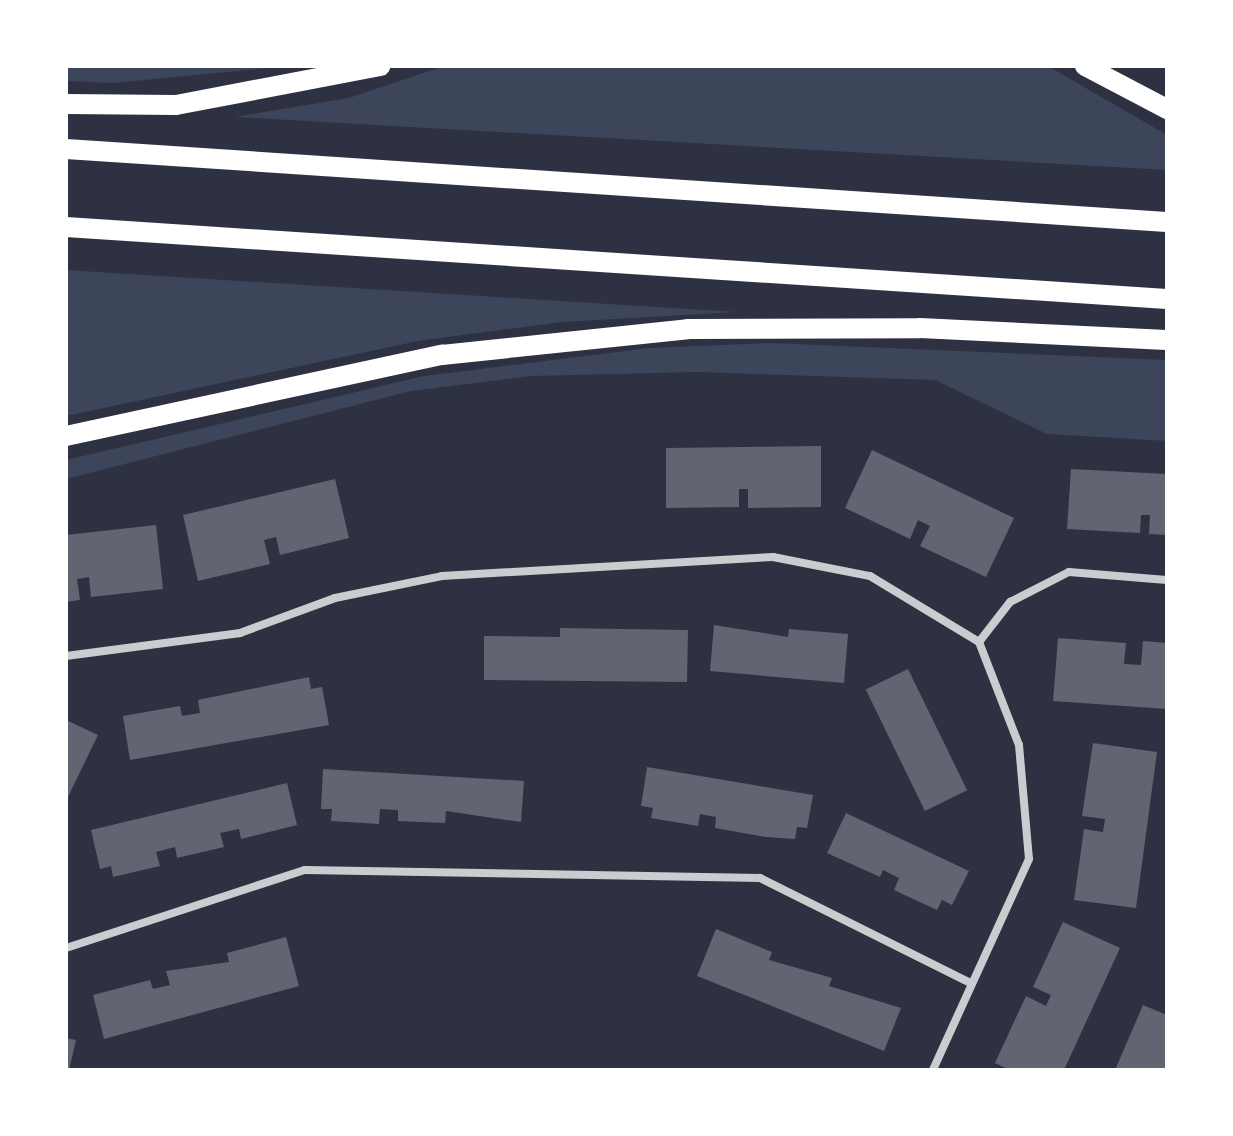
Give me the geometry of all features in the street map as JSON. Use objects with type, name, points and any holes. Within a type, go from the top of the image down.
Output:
[{"type":"highway","points":[[66,104],[205,101],[380,66]]},
{"type":"highway","points":[[1085,66],[1167,109]]},
{"type":"highway","points":[[66,149],[1167,222]]},
{"type":"highway","points":[[66,227],[1167,299]]},
{"type":"highway","points":[[66,436],[442,355],[688,329],[920,328],[1167,340]]},
{"type":"street","points":[[66,656],[240,633],[335,598],[442,576],[773,557],[870,576],[979,642],[1019,745],[1029,859],[933,1070]]},
{"type":"street","points":[[979,642],[1010,602],[1069,572],[1167,580]]},
{"type":"street","points":[[66,948],[305,870],[760,878],[971,983]]},
{"type":"shaded area","points":[[66,66],[290,66],[113,83],[66,81]]},
{"type":"shaded area","points":[[444,66],[1048,66],[1167,135],[1167,170],[235,117],[349,98]]},
{"type":"shaded area","points":[[66,270],[737,312],[562,322],[418,341],[66,416]]},
{"type":"shaded area","points":[[772,343],[1167,360],[1167,441],[1047,434],[935,380],[698,372],[532,376],[411,391],[66,479],[66,460],[424,376],[649,348]]},
{"type":"building","points":[[821,446],[821,507],[748,508],[748,489],[739,489],[739,507],[666,508],[666,448]]},
{"type":"building","points":[[872,450],[1014,518],[986,577],[920,546],[930,526],[918,520],[910,539],[845,508]]},
{"type":"building","points":[[1071,469],[1167,474],[1167,535],[1149,534],[1150,515],[1141,515],[1140,533],[1067,529]]},
{"type":"building","points":[[335,479],[349,538],[280,555],[276,537],[264,540],[270,564],[198,581],[183,515]]},
{"type":"building","points":[[156,525],[163,589],[91,597],[89,577],[77,579],[80,600],[66,602],[66,535]]},
{"type":"building","points":[[714,625],[788,637],[789,629],[848,634],[844,683],[710,671]]},
{"type":"building","points":[[560,628],[688,630],[687,682],[484,680],[484,636],[560,637]]},
{"type":"building","points":[[1058,638],[1126,643],[1124,664],[1141,665],[1143,641],[1167,643],[1167,709],[1053,701]]},
{"type":"building","points":[[908,669],[967,790],[925,811],[866,690]]},
{"type":"building","points":[[309,677],[311,689],[322,687],[329,725],[130,760],[123,716],[180,706],[182,716],[200,713],[198,700]]},
{"type":"building","points":[[66,720],[98,735],[66,801]]},
{"type":"building","points":[[1093,743],[1157,752],[1136,908],[1074,900],[1084,829],[1103,832],[1105,819],[1082,816]]},
{"type":"building","points":[[647,767],[813,795],[807,828],[797,827],[795,839],[715,828],[716,817],[700,814],[698,826],[651,818],[653,808],[641,806]]},
{"type":"building","points":[[323,769],[524,781],[521,822],[446,811],[445,823],[398,821],[398,810],[380,809],[379,824],[331,821],[332,809],[321,809]]},
{"type":"building","points":[[287,783],[297,825],[241,839],[239,829],[220,833],[224,847],[177,858],[175,847],[156,852],[160,866],[113,877],[111,866],[100,869],[91,830]]},
{"type":"building","points":[[846,813],[969,871],[952,905],[942,900],[937,910],[894,890],[899,878],[883,870],[880,877],[827,853]]},
{"type":"building","points":[[1063,922],[1120,948],[1064,1070],[1010,1070],[995,1063],[1026,996],[1046,1006],[1051,995],[1033,987]]},
{"type":"building","points":[[716,929],[772,952],[769,960],[832,978],[829,986],[901,1008],[884,1051],[697,976]]},
{"type":"building","points":[[286,937],[299,986],[104,1039],[93,995],[150,980],[153,989],[170,985],[166,971],[229,962],[227,953]]},
{"type":"building","points":[[1143,1005],[1167,1015],[1167,1070],[1115,1070]]},
{"type":"building","points":[[66,1038],[76,1040],[69,1070],[66,1070]]}]
